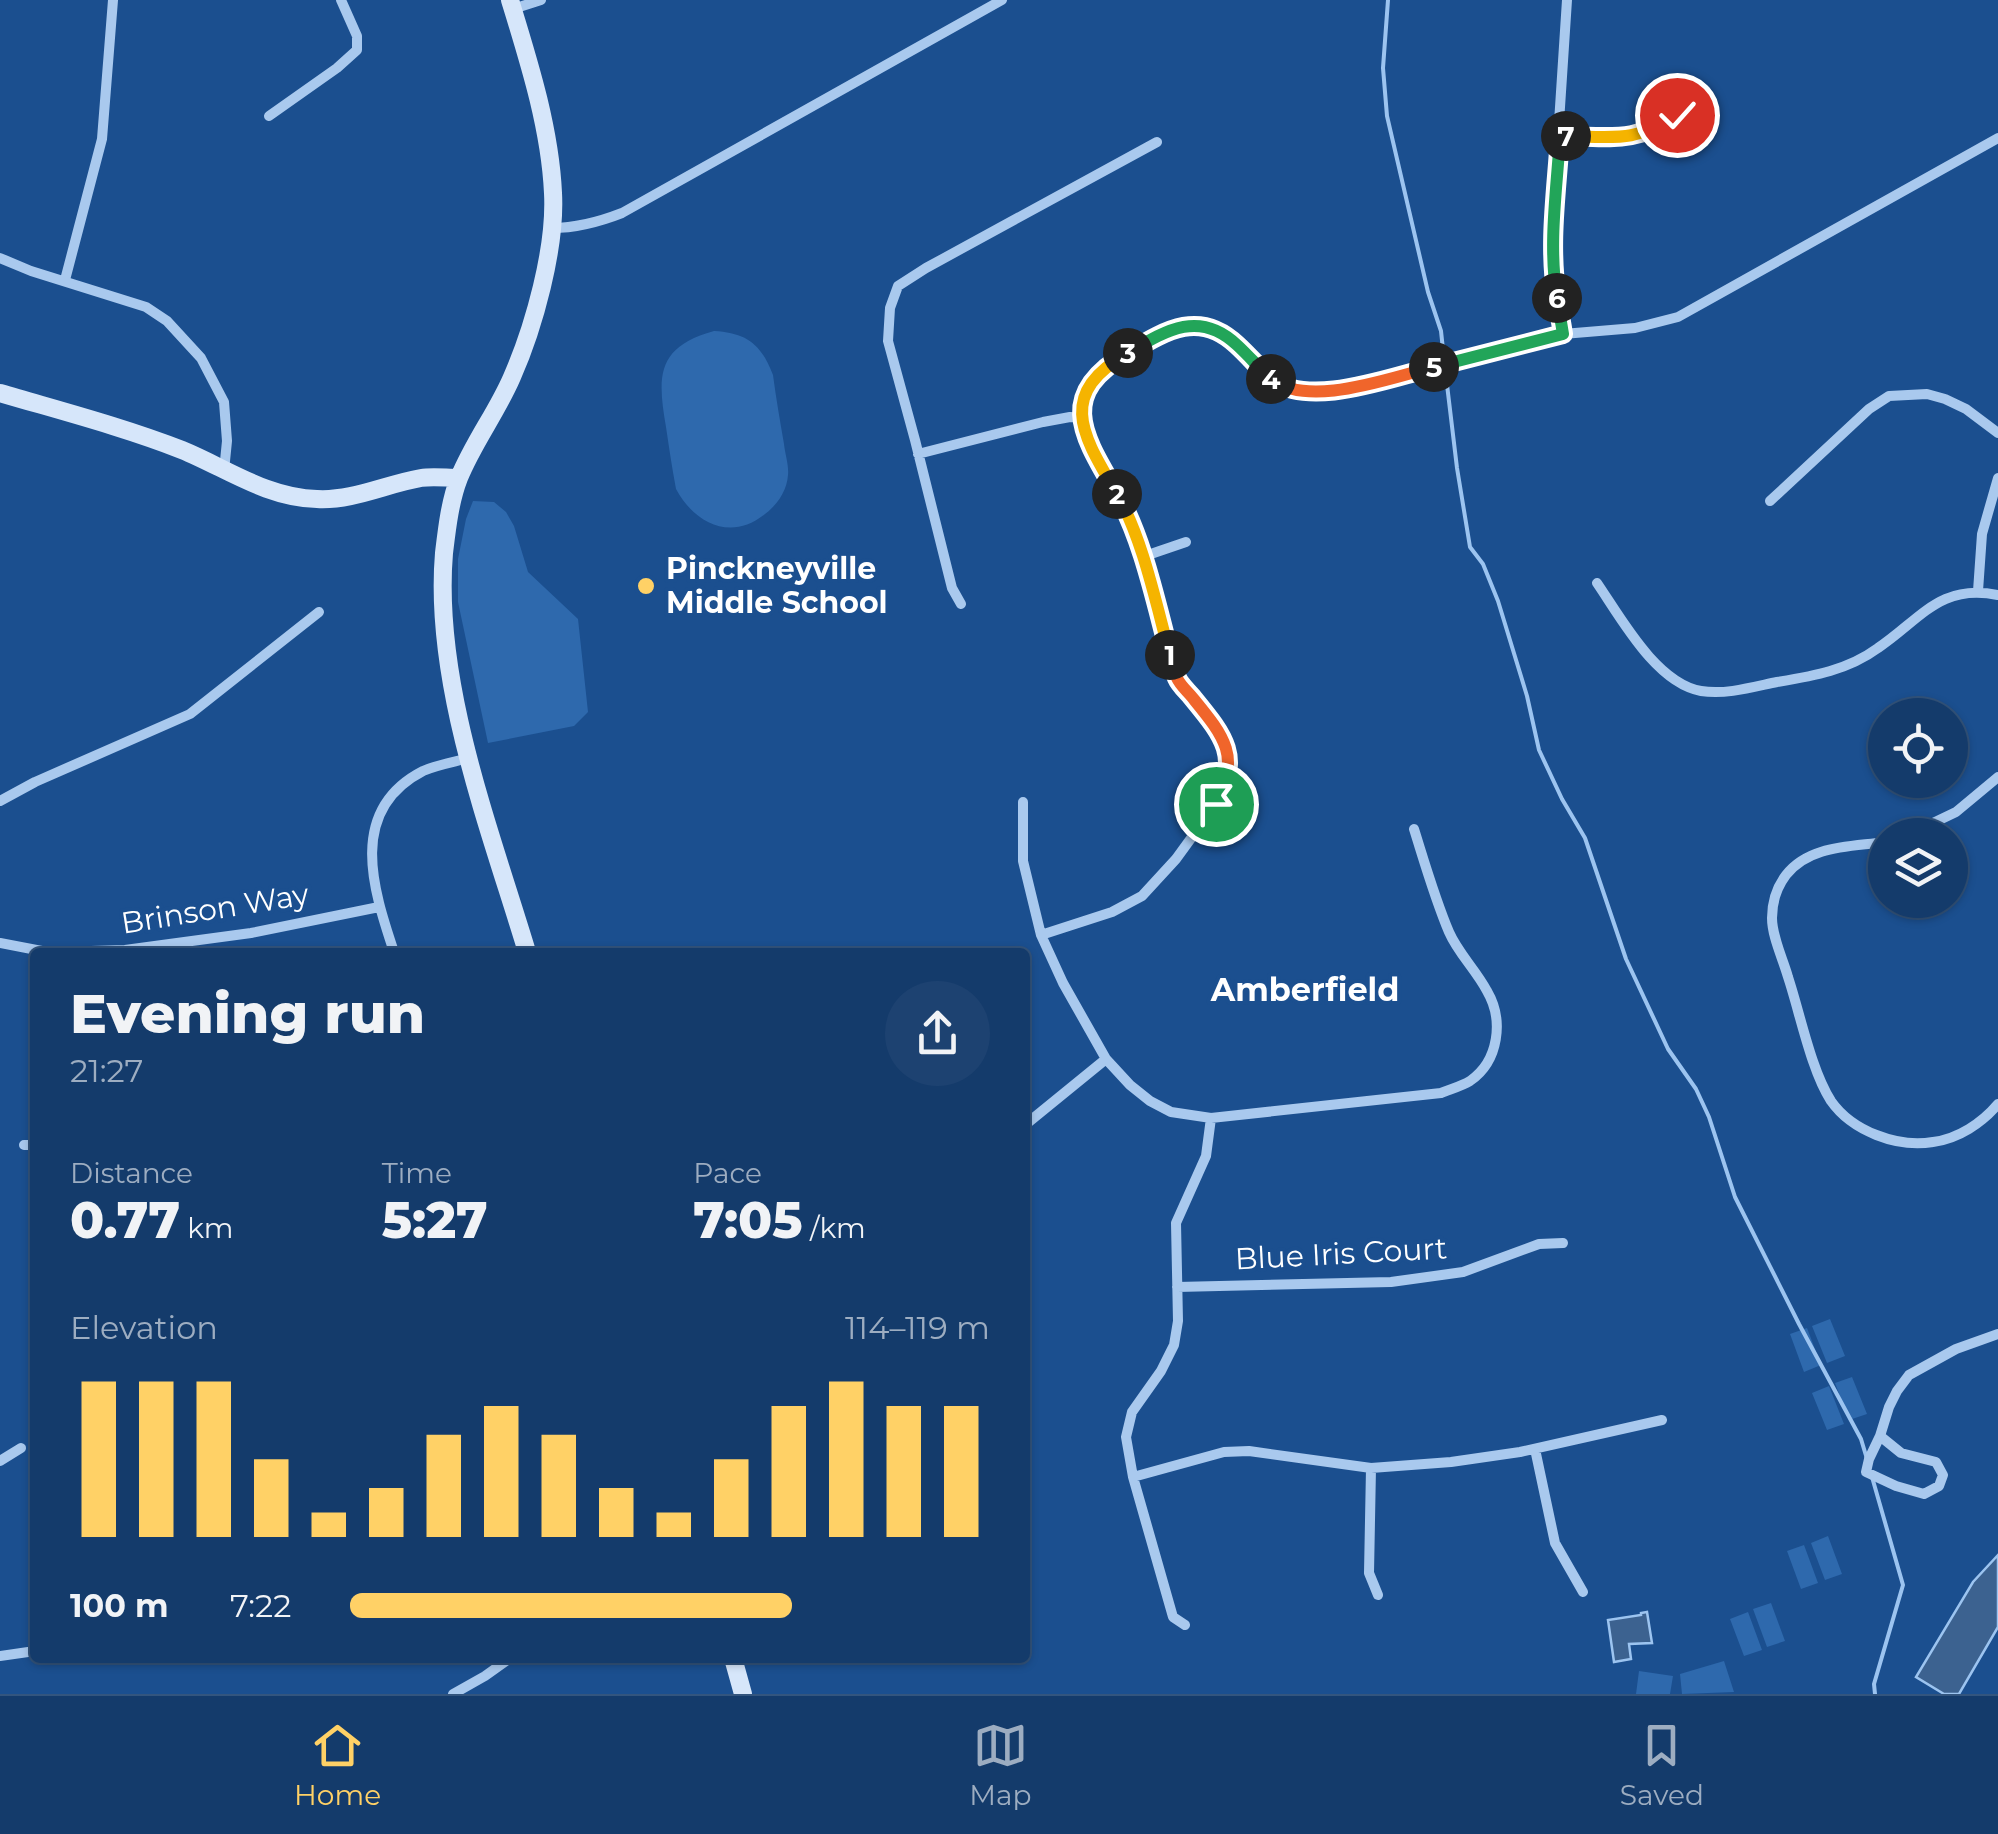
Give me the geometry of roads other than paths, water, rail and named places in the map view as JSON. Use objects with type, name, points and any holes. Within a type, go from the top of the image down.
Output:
[{"type":"street","points":[[65,280],[102,139],[113,0]]},
{"type":"street","points":[[269,116],[356,50],[357,36],[340,0]]},
{"type":"street","points":[[527,948],[468,758],[454,694],[444,618],[444,555],[459,478],[512,378],[536,315],[552,228],[553,195],[546,130],[512,4],[541,0]]},
{"type":"street","points":[[552,228],[598,222],[622,213],[1002,0]]},
{"type":"street","points":[[1563,334],[1554,280],[1554,199],[1567,0]]},
{"type":"street","points":[[1560,136],[1636,136],[1677,115],[1706,90]]},
{"type":"street","points":[[1041,934],[1128,905],[1154,884],[1216,804],[1227,784],[1230,762],[1213,723],[1178,680],[1123,505],[1087,442],[1083,418],[1093,378],[1120,357],[1178,326],[1211,328],[1225,334],[1282,387],[1311,393],[1563,334],[1635,328],[1678,317],[1998,138]]},
{"type":"street","points":[[961,604],[952,588],[888,341],[890,308],[898,286],[1157,142]]},
{"type":"street","points":[[0,258],[146,306],[167,321],[201,358],[224,402],[224,471]]},
{"type":"street","points":[[0,393],[168,446],[281,494],[343,498],[419,478],[459,478]]},
{"type":"street","points":[[1770,501],[1869,408],[1889,396],[1945,398],[1998,433]]},
{"type":"street","points":[[918,454],[1043,422],[1083,418]]},
{"type":"street","points":[[1978,591],[1982,534],[1998,478]]},
{"type":"street","points":[[1142,556],[1186,542]]},
{"type":"street","points":[[1597,583],[1668,676],[1701,691],[1722,692],[1842,669],[1892,639],[1936,602],[1978,591],[1998,595]]},
{"type":"street","points":[[0,800],[190,714],[318,612]]},
{"type":"street","points":[[393,948],[372,874],[373,832],[386,803],[402,785],[426,770],[468,758]]},
{"type":"street","points":[[1943,818],[1998,777]]},
{"type":"street","points":[[1023,802],[1023,861],[1041,934],[1063,984],[1106,1060],[1150,1101],[1171,1112],[1211,1118],[1442,1093],[1468,1082],[1482,1070],[1492,1055],[1496,1038],[1498,1021],[1494,1006],[1451,936],[1414,829]]},
{"type":"street","points":[[1868,844],[1806,858],[1784,878],[1775,896],[1772,924],[1818,1072],[1832,1102],[1868,1132],[1891,1140],[1932,1142],[1956,1135],[1990,1114],[1998,1104]]},
{"type":"street","name":"Brinson Way","points":[[140,948],[251,933],[379,908]]},
{"type":"street","points":[[0,943],[30,949]]},
{"type":"street","points":[[1030,1121],[1106,1060]]},
{"type":"street","points":[[1185,1624],[1173,1617],[1133,1477],[1126,1438],[1132,1412],[1162,1371],[1174,1345],[1178,1321],[1176,1223],[1206,1156],[1211,1118]]},
{"type":"street","name":"Blue Iris Court","points":[[1177,1287],[1391,1282],[1463,1272],[1539,1244],[1563,1243]]},
{"type":"street","points":[[1880,1436],[1902,1453],[1936,1462],[1943,1475],[1939,1486],[1924,1494],[1866,1472],[1889,1407],[1909,1375],[1956,1349],[1998,1334]]},
{"type":"street","points":[[1133,1477],[1224,1452],[1249,1451],[1372,1468],[1451,1462],[1662,1420]]},
{"type":"street","points":[[0,1461],[21,1448]]},
{"type":"street","points":[[1534,1448],[1555,1542],[1583,1592]]},
{"type":"street","points":[[1372,1468],[1369,1573],[1378,1595]]},
{"type":"street","points":[[0,1656],[30,1652]]},
{"type":"street","points":[[453,1694],[503,1663]]},
{"type":"street","points":[[734,1663],[743,1694]]},
{"type":"waterway","points":[[1388,0],[1383,68],[1387,116],[1428,292],[1441,331],[1444,359]]},
{"type":"waterway","points":[[1445,368],[1470,547],[1483,564],[1498,601],[1539,750],[1585,838],[1626,959],[1668,1049],[1696,1089],[1709,1117],[1735,1197],[1861,1439],[1867,1459]]},
{"type":"waterway","points":[[1872,1477],[1903,1585],[1874,1684],[1875,1694]]},
{"type":"place","name":"Pinckneyville Middle School","points":[[646,586]]},
{"type":"district","name":"Amberfield","points":[[1305,990]]}]
